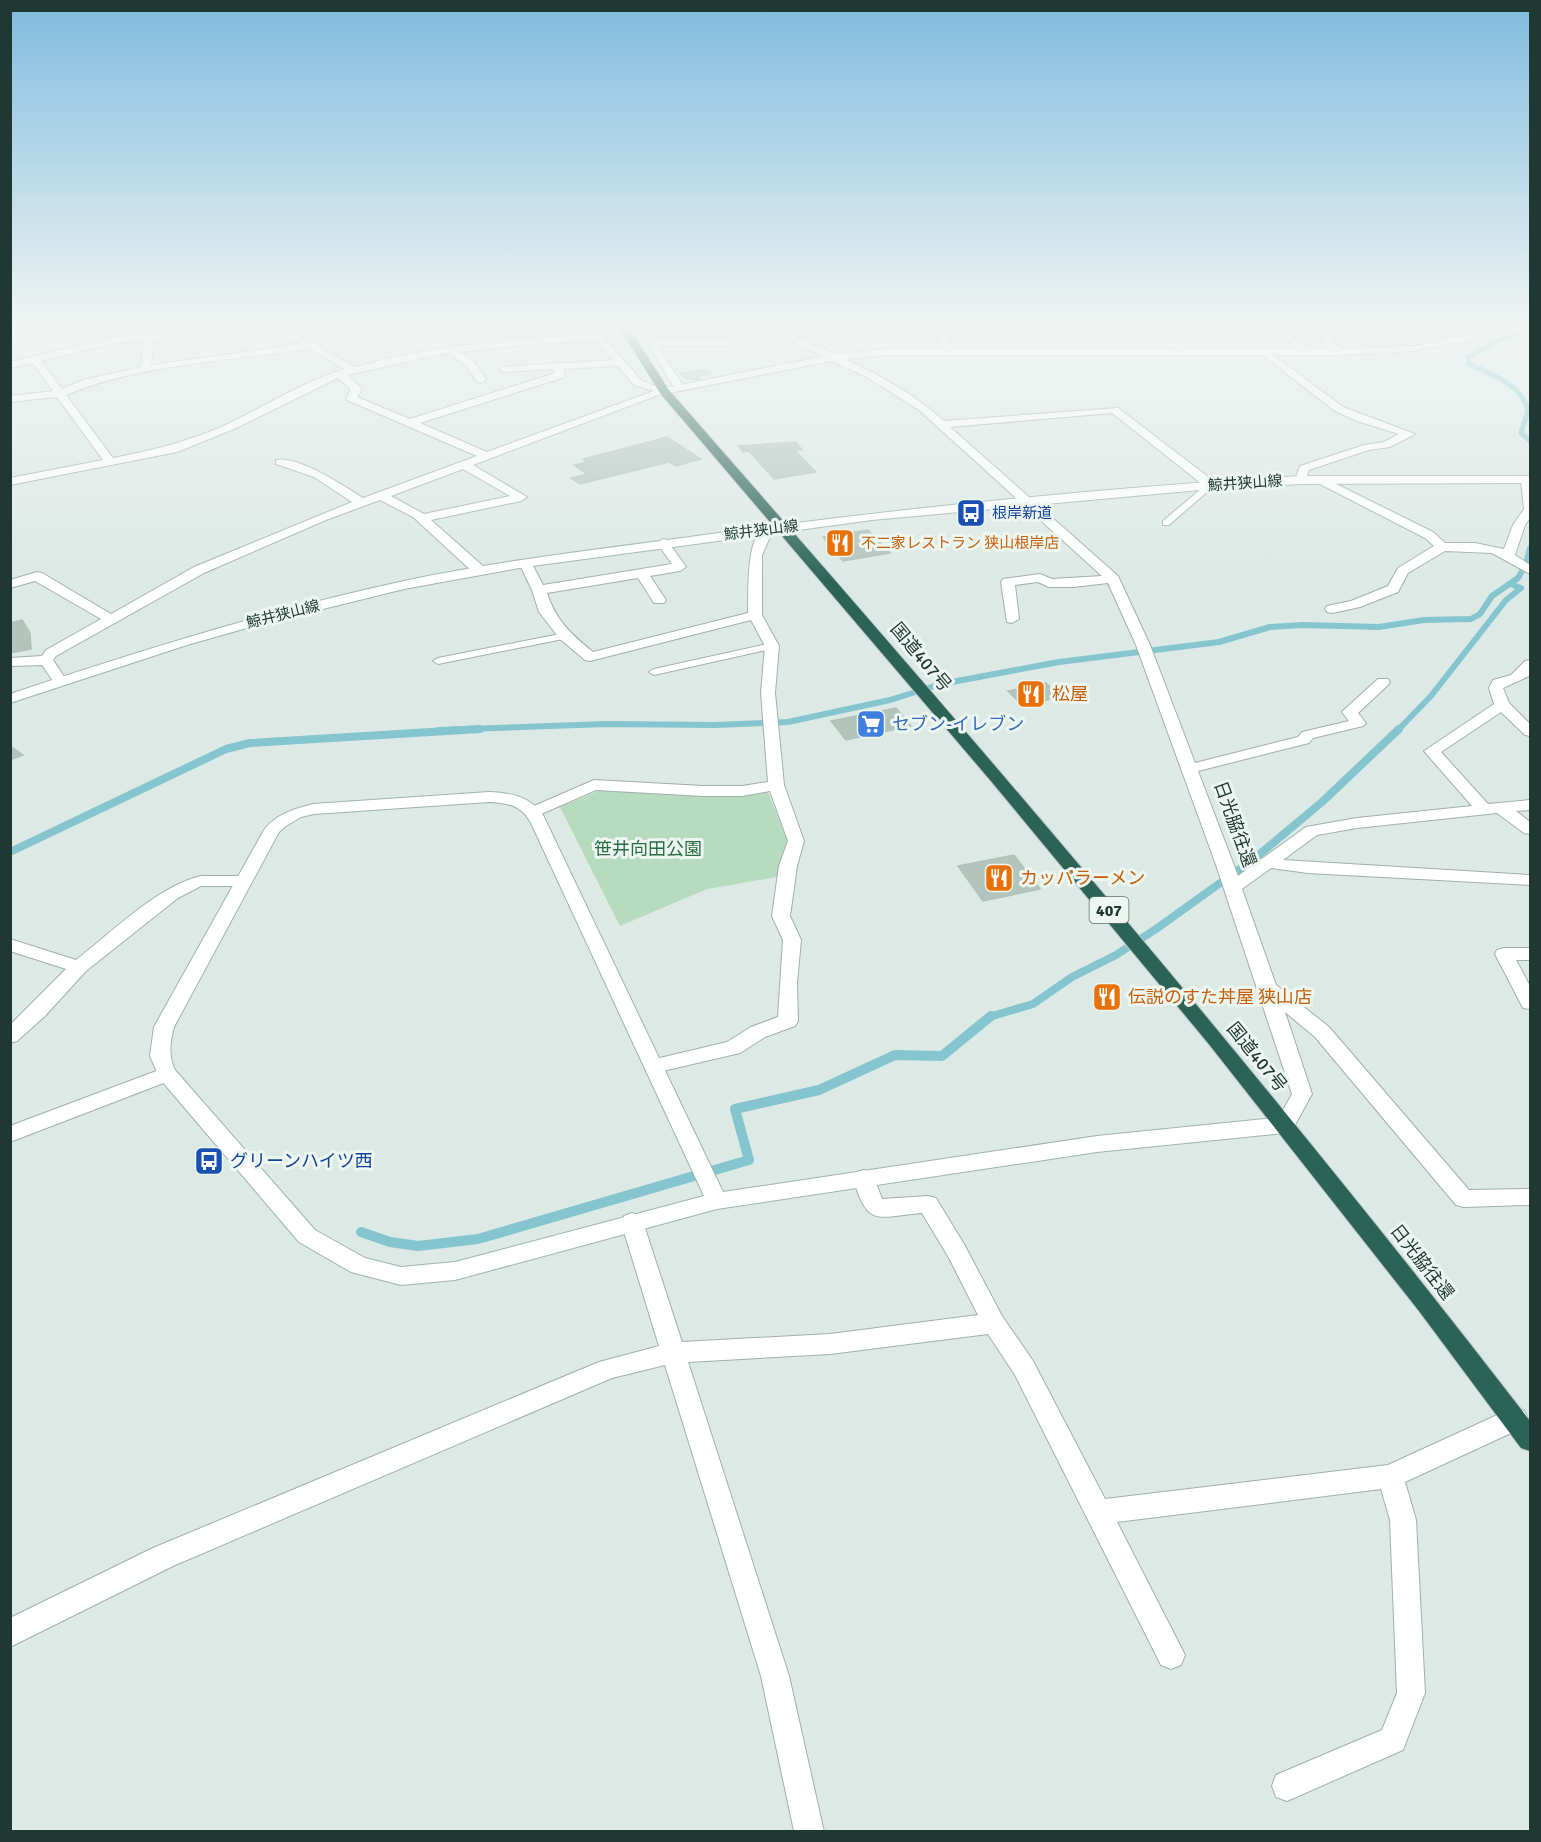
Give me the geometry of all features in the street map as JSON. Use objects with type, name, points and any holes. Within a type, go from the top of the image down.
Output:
[{"type":"highway","name":"国道407号","points":[[680,410],[1125,929],[1285,1125]]},
{"type":"highway","name":"日光脇往還","points":[[1285,1125],[1530,1440]]},
{"type":"street","points":[[73,410],[110,462]]},
{"type":"street","points":[[10,482],[173,450],[201,440],[264,410]]},
{"type":"street","points":[[379,410],[484,456]]},
{"type":"street","points":[[410,423],[451,410]]},
{"type":"street","points":[[46,660],[51,653],[199,570],[361,502],[611,410]]},
{"type":"street","name":"日光脇往還","points":[[926,410],[944,424],[1113,579],[1146,653],[1224,862],[1302,1094],[1285,1125]]},
{"type":"street","points":[[944,424],[1113,410],[1211,485]]},
{"type":"street","points":[[1301,480],[1304,468],[1368,447],[1386,445],[1409,434],[1361,419],[1341,410]]},
{"type":"street","points":[[280,462],[318,475],[361,502]]},
{"type":"street","points":[[422,518],[521,497],[462,464]]},
{"type":"street","name":"鯨井狭山線","points":[[10,699],[60,681],[249,623],[404,585],[479,570],[663,543],[782,527],[1211,485],[1301,480],[1529,480]]},
{"type":"street","points":[[1320,480],[1429,536],[1442,547]]},
{"type":"street","points":[[1512,559],[1530,510],[1529,480]]},
{"type":"street","points":[[380,495],[422,518],[479,570]]},
{"type":"street","points":[[654,1066],[733,1048],[758,1032],[788,1021],[788,983],[792,940],[781,916],[788,866],[796,841],[776,785],[768,693],[772,646],[755,615],[756,555],[767,530]]},
{"type":"street","points":[[539,590],[680,567],[663,543]]},
{"type":"street","points":[[1332,609],[1355,604],[1393,589],[1403,571],[1442,547],[1475,547],[1495,550],[1530,570]]},
{"type":"street","points":[[525,563],[539,590],[546,612],[565,636],[590,657],[755,615]]},
{"type":"street","points":[[642,573],[659,600]]},
{"type":"street","points":[[10,584],[37,576],[110,619]]},
{"type":"street","points":[[1012,619],[1008,582],[1040,578],[1049,582],[1073,584],[1113,579]]},
{"type":"street","points":[[46,660],[60,681]]},
{"type":"street","points":[[10,662],[46,660]]},
{"type":"street","points":[[1530,664],[1524,674],[1524,679],[1498,683],[1496,688],[1502,705],[1530,732]]},
{"type":"street","points":[[1189,769],[1304,740],[1306,735],[1358,723],[1350,712],[1383,682]]},
{"type":"street","points":[[1484,810],[1432,751],[1502,705]]},
{"type":"street","points":[[533,812],[594,785],[742,791],[776,785]]},
{"type":"street","points":[[717,1201],[533,812],[524,803],[506,798],[489,797],[313,809],[295,814],[280,822],[272,830],[164,1027],[159,1044],[159,1061],[166,1074],[307,1236],[359,1266],[400,1276],[455,1271],[717,1201],[1097,1144],[1285,1125]]},
{"type":"street","points":[[1233,888],[1312,831],[1530,805]]},
{"type":"street","points":[[1502,809],[1530,829]]},
{"type":"street","points":[[1270,863],[1308,868],[1530,880]]},
{"type":"street","points":[[10,1036],[38,1011],[79,967],[189,884],[201,881],[243,882]]},
{"type":"street","points":[[10,945],[79,967]]},
{"type":"street","points":[[1530,954],[1504,954],[1530,1003]]},
{"type":"street","points":[[1268,988],[1322,1032],[1464,1199],[1530,1197]]},
{"type":"street","points":[[10,1134],[166,1074]]},
{"type":"street","points":[[864,1178],[871,1201],[877,1208],[928,1204],[957,1251],[994,1323],[1024,1368],[1171,1655]]},
{"type":"street","points":[[632,1222],[775,1676],[809,1831]]},
{"type":"street","points":[[10,1633],[163,1557],[608,1369],[673,1353],[830,1344],[994,1323]]},
{"type":"street","points":[[1097,1512],[1390,1476],[1515,1419]]},
{"type":"street","points":[[1287,1786],[1393,1740],[1411,1693],[1403,1520],[1390,1476]]},
{"type":"lane","points":[[1166,523],[1211,485]]},
{"type":"lane","points":[[438,661],[565,636]]},
{"type":"lane","points":[[654,672],[772,646]]},
{"type":"green space","name":"笹井向田公園","points":[[604,789],[767,790],[787,840],[777,877],[707,889],[620,926],[560,807]]},
{"type":"building","points":[[667,437],[701,459],[676,466],[669,462],[580,484],[571,478],[587,474],[574,465],[587,462],[583,459]]},
{"type":"building","points":[[796,442],[802,450],[795,451],[816,472],[774,479],[749,451],[743,452],[738,446]]},
{"type":"building","points":[[868,530],[890,553],[843,561],[823,537]]},
{"type":"building","points":[[22,620],[30,633],[31,649],[10,653],[10,623]]},
{"type":"building","points":[[1046,683],[1061,697],[1022,705],[1008,691]]},
{"type":"building","name":"セブン-イレブン","points":[[896,708],[911,726],[846,740],[831,721]]},
{"type":"building","points":[[10,746],[23,755],[10,760]]},
{"type":"building","name":"カッパラーメン","points":[[1014,855],[1040,889],[983,901],[958,866]]},
{"type":"waterway","points":[[1528,410],[1521,433],[1530,441]]},
{"type":"waterway","points":[[439,730],[606,724],[716,725],[788,722],[890,700],[941,684],[1059,662],[1219,642],[1270,627],[1303,625],[1379,627],[1424,620],[1471,619],[1480,614],[1492,596],[1518,578],[1526,564],[1530,548]]},
{"type":"waterway","points":[[1399,729],[1431,696],[1506,600],[1521,588],[1513,585]]},
{"type":"waterway","points":[[10,852],[226,749],[250,743],[480,729]]},
{"type":"waterway","points":[[990,1017],[1033,1004],[1072,977],[1116,955],[1156,929],[1255,858],[1322,802],[1399,729]]},
{"type":"waterway","points":[[361,1232],[390,1242],[418,1246],[478,1239],[749,1160],[735,1109],[819,1090],[895,1055],[942,1056],[990,1017]]},
{"type":"place","name":"根岸新道","points":[[971,513]]},
{"type":"place","name":"不二家レストラン 狭山根岸店","points":[[840,543]]},
{"type":"place","name":"松屋","points":[[1031,694]]},
{"type":"place","name":"セブン-イレブン","points":[[871,724]]},
{"type":"place","name":"カッパラーメン","points":[[999,878]]},
{"type":"place","name":"伝説のすた丼屋 狭山店","points":[[1107,997]]},
{"type":"place","name":"グリーンハイツ西","points":[[209,1161]]}]
